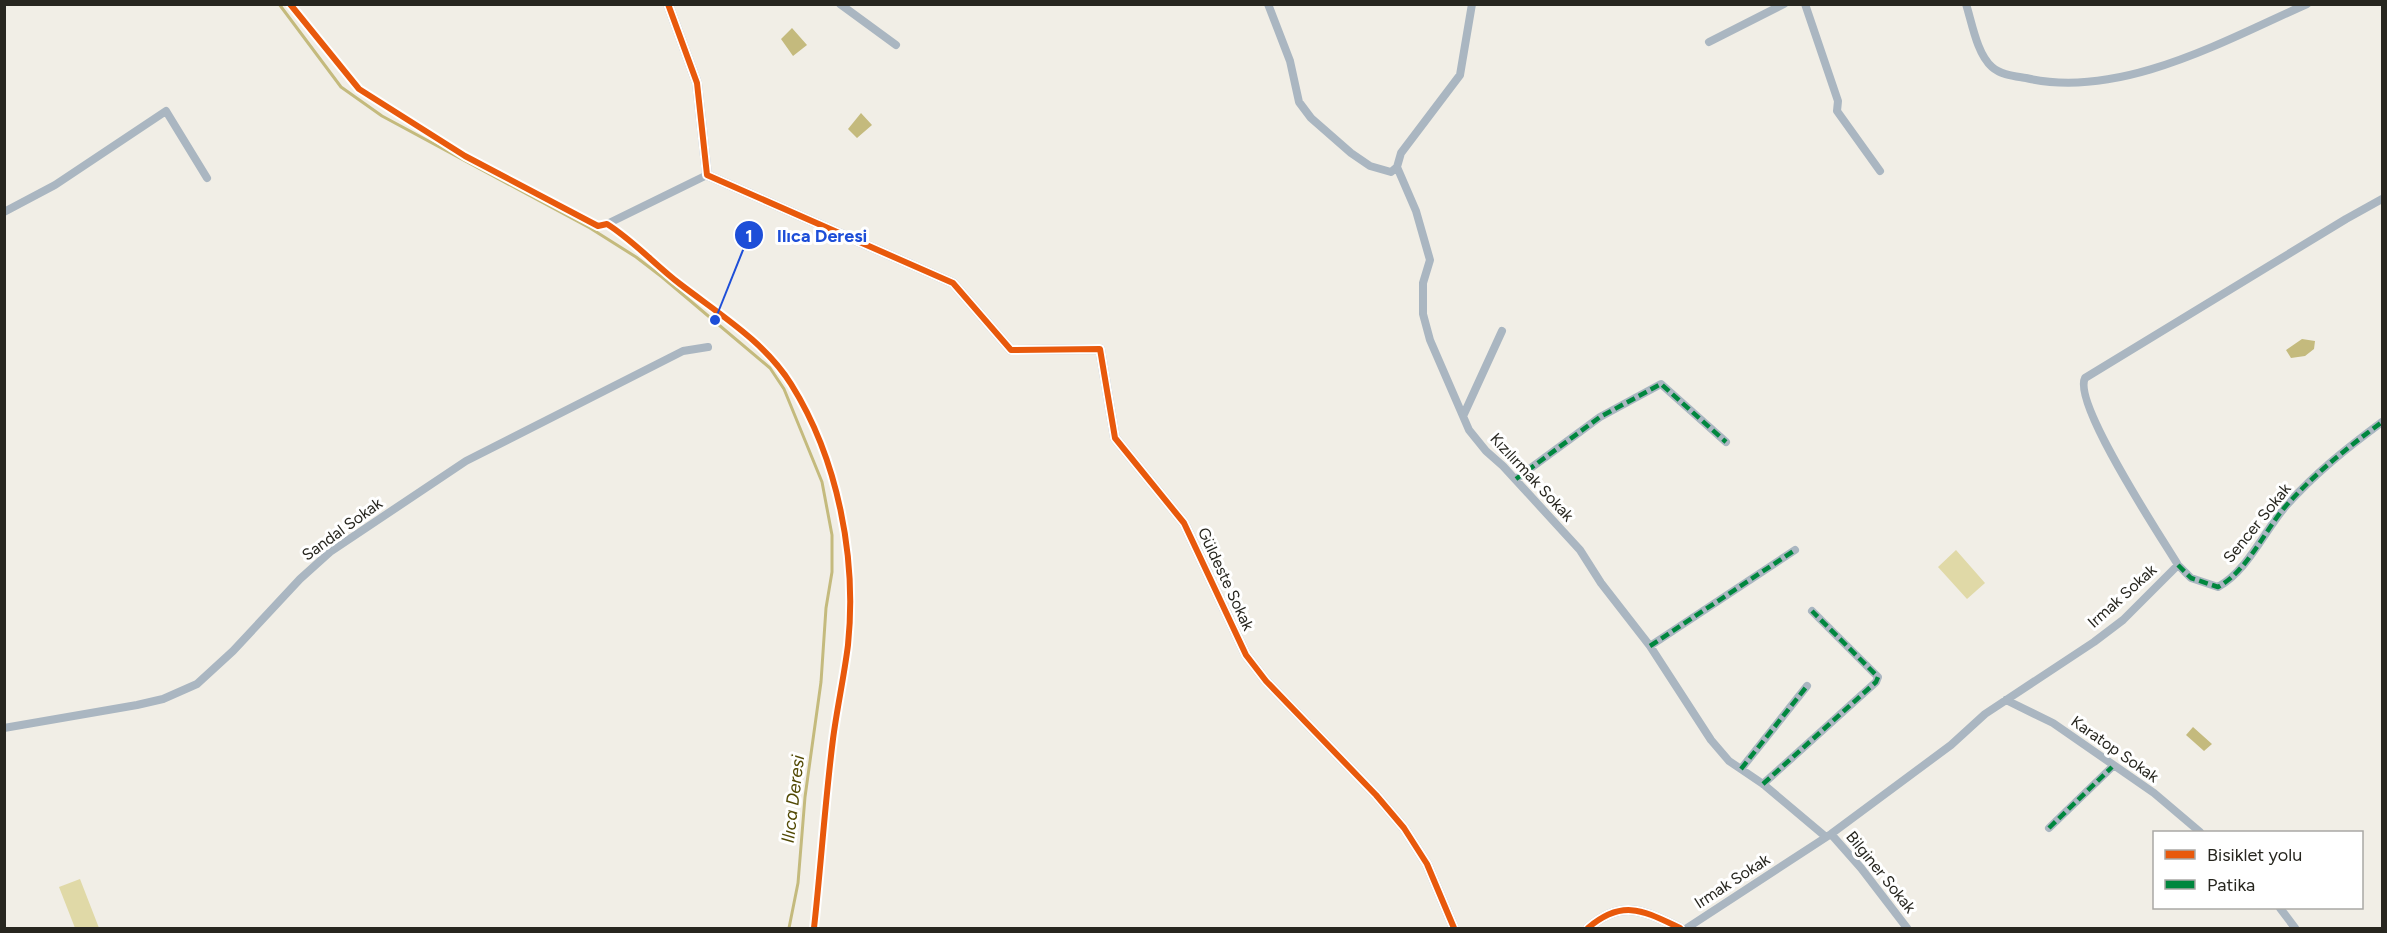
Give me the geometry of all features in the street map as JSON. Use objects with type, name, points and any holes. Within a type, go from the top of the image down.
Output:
[{"type":"street","points":[[291,4],[359,89],[465,156],[598,226],[607,224],[707,175],[697,83],[668,4]]},
{"type":"street","points":[[840,4],[896,45]]},
{"type":"street","points":[[1268,4],[1290,60],[1299,102],[1311,118],[1370,166],[1391,172],[1397,167],[1401,153],[1460,75],[1472,4]]},
{"type":"street","points":[[1709,42],[1784,4]]},
{"type":"street","points":[[1805,4],[1838,102],[1837,111],[1880,171]]},
{"type":"street","points":[[1966,4],[1981,50],[1989,65],[1999,72],[2010,75],[2039,81],[2060,82],[2113,79],[2138,74],[2231,39],[2307,4]]},
{"type":"street","points":[[4,212],[55,185],[166,111],[207,178]]},
{"type":"street","name":"Kızılırmak Sokak","points":[[1397,167],[1416,211],[1430,260],[1421,301],[1430,340],[1469,430],[1580,550],[1601,583],[1650,645],[1711,740],[1729,761],[1763,784],[1829,836]]},
{"type":"street","name":"Güldeste Sokak","points":[[707,175],[952,283],[1011,350],[1100,349],[1115,438],[1184,524],[1246,655],[1266,681],[1376,795],[1404,828],[1427,864],[1454,928]]},
{"type":"street","name":"Irmak Sokak","points":[[1687,928],[1829,836],[2006,700],[2094,642],[2123,620],[2178,565],[2099,435],[2083,382],[2095,371],[2346,219],[2382,200]]},
{"type":"street","points":[[607,224],[623,234],[677,282],[764,350],[791,384],[823,450],[843,516],[851,569],[848,644],[833,739],[813,928]]},
{"type":"street","points":[[1464,414],[1502,331]]},
{"type":"street","name":"Sandal Sokak","points":[[4,728],[137,705],[163,699],[196,684],[233,651],[300,579],[330,552],[432,483],[466,461],[683,351],[708,346]]},
{"type":"street","points":[[1516,479],[1600,417],[1661,384],[1726,442]]},
{"type":"street","name":"Sencer Sokak","points":[[2178,565],[2191,578],[2218,587],[2231,580],[2285,508],[2340,453],[2382,422]]},
{"type":"street","points":[[1650,645],[1795,550]]},
{"type":"street","points":[[1763,784],[1876,682],[1878,677],[1812,610]]},
{"type":"street","points":[[1741,769],[1807,686]]},
{"type":"street","name":"Karatop Sokak","points":[[2006,700],[2053,723],[2112,767],[2154,793],[2199,831]]},
{"type":"street","points":[[2049,828],[2112,767]]},
{"type":"street","name":"Bilginer Sokak","points":[[1829,836],[1861,868],[1907,928]]},
{"type":"street","points":[[1588,928],[1612,913],[1627,909],[1639,909],[1680,928]]},
{"type":"street","points":[[2281,909],[2295,928]]},
{"type":"shaded area","points":[[792,28],[807,45],[793,56],[781,39]]},
{"type":"shaded area","points":[[861,113],[872,125],[857,138],[848,129]]},
{"type":"shaded area","points":[[2302,339],[2315,341],[2314,349],[2305,356],[2291,358],[2286,350]]},
{"type":"shaded area","points":[[1956,550],[1985,583],[1967,599],[1938,567]]},
{"type":"shaded area","points":[[2193,727],[2212,744],[2204,751],[2186,735]]},
{"type":"shaded area","points":[[80,879],[99,928],[75,928],[59,887]]},
{"type":"waterway","name":"Ilıca Deresi","points":[[279,4],[341,87],[382,116],[590,228],[636,257],[770,368],[784,389],[822,482],[832,535],[832,572],[826,608],[821,682],[805,797],[798,883],[789,928]]},
{"type":"marked path","points":[[1516,479],[1600,417],[1661,384],[1726,442]]},
{"type":"marked path","points":[[2178,565],[2191,578],[2218,587],[2229,580],[2247,561],[2277,517],[2307,483],[2382,422]]},
{"type":"marked path","points":[[1650,646],[1795,550]]},
{"type":"marked path","points":[[1763,784],[1876,682],[1878,677],[1812,611]]},
{"type":"marked path","points":[[1741,769],[1807,686]]},
{"type":"marked path","points":[[2049,828],[2112,767]]},
{"type":"cycle path","points":[[290,4],[359,89],[465,156],[598,226],[607,224],[755,342],[791,384],[821,444],[832,477],[840,510],[850,578],[848,645],[833,739],[814,928]]},
{"type":"cycle path","points":[[668,4],[697,83],[707,175],[953,283],[1011,350],[1100,349],[1115,438],[1184,523],[1246,655],[1266,681],[1376,795],[1404,828],[1427,864],[1454,928]]},
{"type":"cycle path","points":[[1588,928],[1612,913],[1623,910],[1644,913],[1680,928]]},
{"type":"place","name":"Ilıca Deresi","points":[[715,320]]}]
